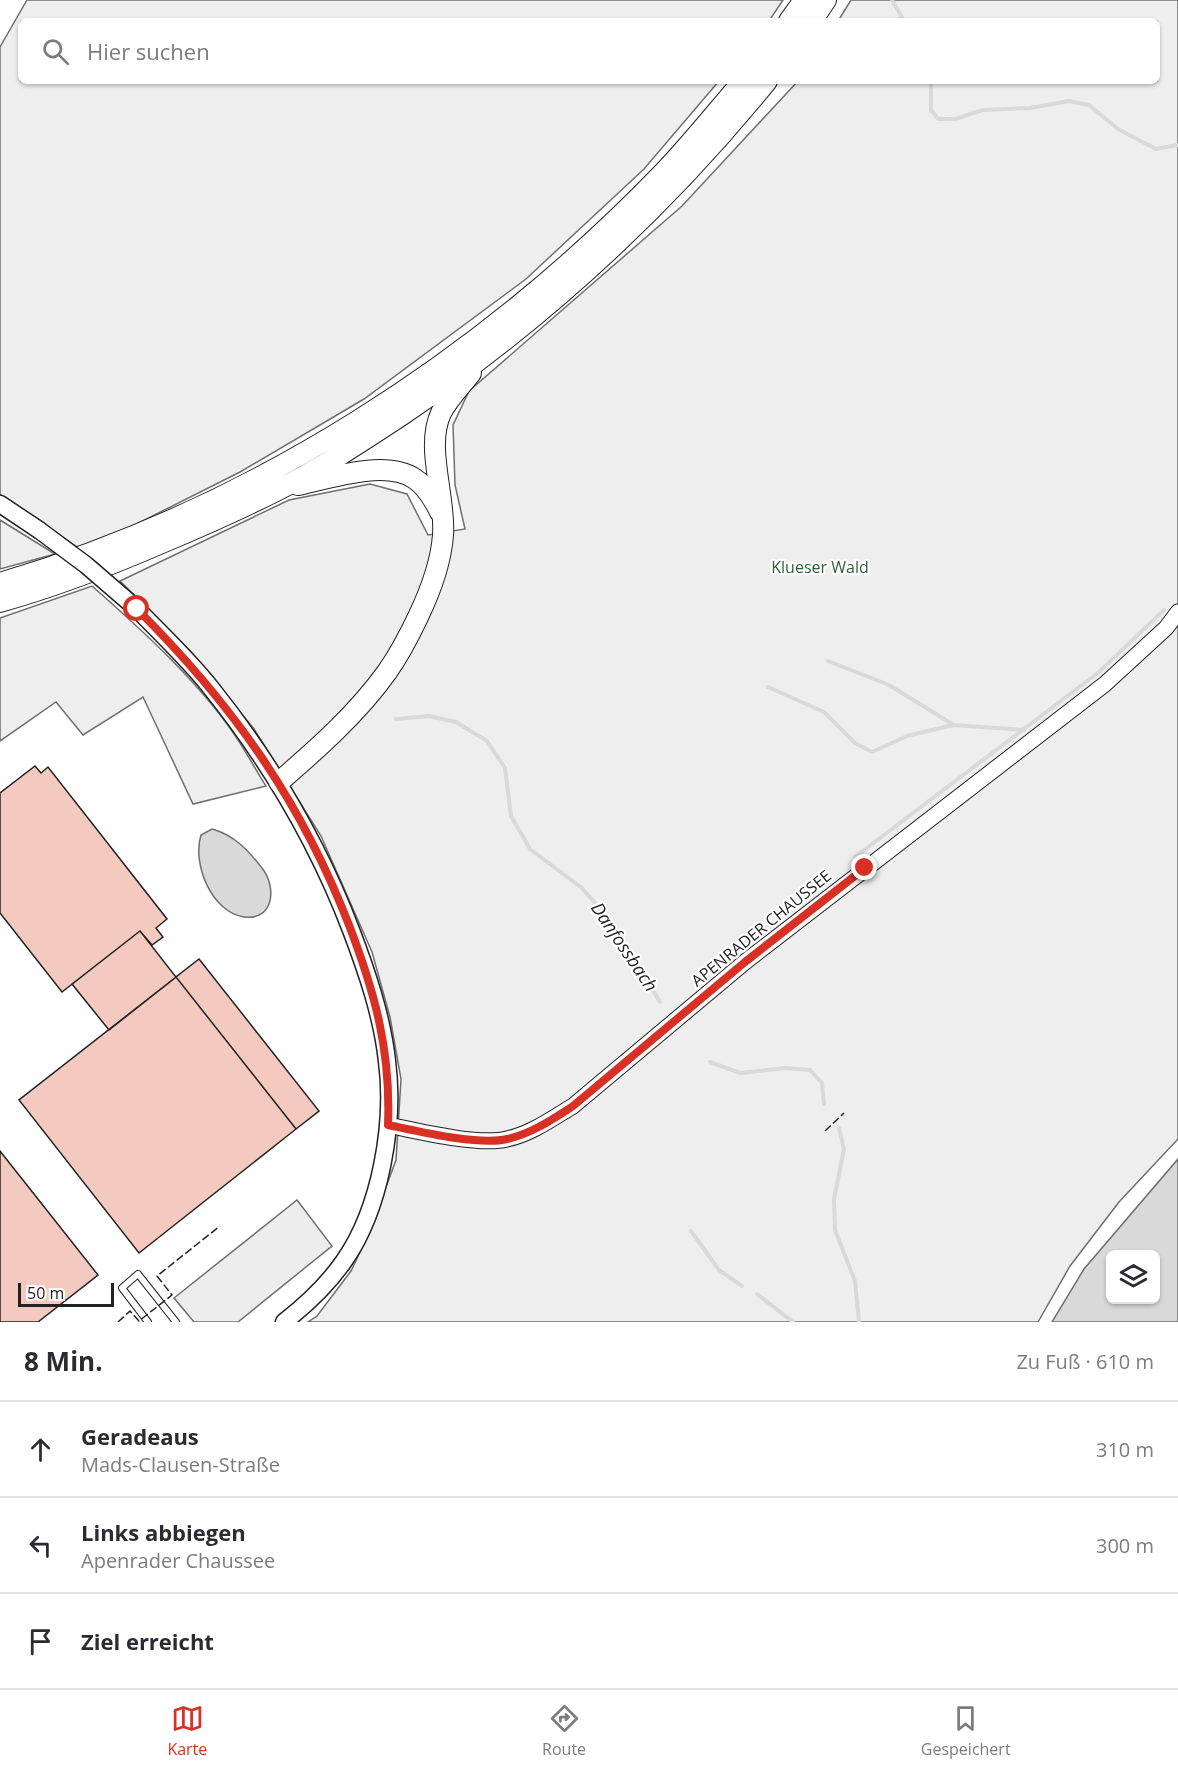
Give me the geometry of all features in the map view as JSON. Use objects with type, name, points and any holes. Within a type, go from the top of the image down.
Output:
[{"type":"highway","points":[[791,18],[804,0]]},
{"type":"highway","points":[[814,18],[826,0]]},
{"type":"highway","points":[[0,583],[115,543],[186,513],[312,449],[419,380],[479,337],[571,261],[662,174],[739,84]]},
{"type":"highway","points":[[0,602],[121,560],[197,528],[278,490],[374,433],[481,359],[583,276],[675,187],[731,126],[765,84]]},
{"type":"highway","points":[[279,782],[321,745],[387,673],[427,598],[440,557],[443,534],[436,429],[441,413],[481,359]]},
{"type":"highway","points":[[278,490],[340,476],[380,470],[399,472],[415,479],[430,494],[442,516]]},
{"type":"main road","points":[[0,504],[86,565],[137,609],[211,687],[279,782],[304,824],[362,958],[378,1011],[387,1061],[388,1125],[377,1182],[363,1228],[344,1260],[319,1291],[284,1322]]},
{"type":"street","name":"APENRADER CHAUSSEE","points":[[388,1125],[474,1140],[507,1139],[542,1125],[573,1106],[745,962],[1105,684],[1166,628],[1178,612]]},
{"type":"lane","points":[[148,1322],[122,1288],[138,1274],[176,1322]]},
{"type":"green space","points":[[27,0],[783,0],[771,18],[18,18],[18,84],[716,84],[644,169],[526,279],[364,399],[240,472],[83,551],[0,494],[0,47]]},
{"type":"green space","name":"Klueser Wald","points":[[851,0],[1178,0],[1178,1139],[1119,1202],[1070,1266],[1038,1322],[308,1322],[317,1316],[351,1271],[368,1235],[396,1160],[401,1079],[390,1017],[372,952],[321,836],[254,729],[193,654],[120,581],[289,500],[370,484],[407,494],[428,535],[465,529],[455,485],[453,425],[469,391],[682,206],[795,84],[1160,84],[1160,18],[840,18]]},
{"type":"green space","points":[[0,520],[55,554],[0,569]]},
{"type":"green space","points":[[92,586],[191,680],[240,743],[266,786],[193,804],[143,697],[83,735],[56,702],[0,741],[0,618]]},
{"type":"shaded area","points":[[212,829],[227,835],[246,849],[267,876],[270,884],[270,901],[262,914],[244,917],[232,913],[222,906],[207,885],[199,859],[199,846],[201,835]]},
{"type":"shaded area","points":[[1178,1159],[1178,1322],[1052,1322],[1084,1269]]},
{"type":"shaded area","points":[[297,1200],[332,1246],[238,1322],[194,1322],[174,1298]]},
{"type":"building","points":[[35,766],[41,773],[48,767],[167,919],[156,928],[163,937],[152,945],[140,931],[62,992],[0,913],[0,793]]},
{"type":"building","points":[[140,931],[176,977],[109,1030],[72,984]]},
{"type":"building","points":[[199,959],[319,1111],[296,1129],[176,977]]},
{"type":"building","points":[[176,977],[296,1129],[139,1253],[19,1100]]},
{"type":"building","points":[[0,1151],[98,1275],[38,1322],[0,1322]]},
{"type":"waterway","points":[[892,0],[902,18]]},
{"type":"waterway","points":[[931,84],[931,110],[938,119],[955,119],[983,110],[1030,108],[1069,101],[1089,105],[1118,129],[1156,149],[1178,145]]},
{"type":"waterway","points":[[855,857],[1099,672],[1164,610]]},
{"type":"waterway","points":[[828,661],[889,685],[952,724]]},
{"type":"waterway","points":[[768,687],[824,712],[855,743],[872,752],[907,736],[953,725],[1024,730]]},
{"type":"waterway","name":"Danfossbach","points":[[396,719],[429,716],[456,722],[487,741],[505,768],[511,816],[530,849],[582,888],[610,920],[660,1002]]},
{"type":"waterway","name":"Danfossbach","points":[[710,1062],[740,1073],[786,1068],[810,1070],[822,1083],[824,1104]]},
{"type":"waterway","name":"Danfossbach","points":[[839,1128],[844,1149],[834,1199],[835,1230],[855,1281],[859,1322]]},
{"type":"waterway","points":[[691,1231],[719,1270],[742,1286]]},
{"type":"waterway","points":[[757,1294],[793,1322]]},
{"type":"fence","points":[[825,1131],[844,1113]]},
{"type":"fence","points":[[118,1322],[130,1311],[139,1321],[172,1295],[157,1276],[220,1226]]},
{"type":"route","points":[[137,609],[211,687],[279,782],[304,824],[340,902],[362,958],[378,1011],[387,1061],[388,1125],[445,1136],[491,1141],[507,1139],[542,1125],[573,1106],[745,962],[865,868]]}]
